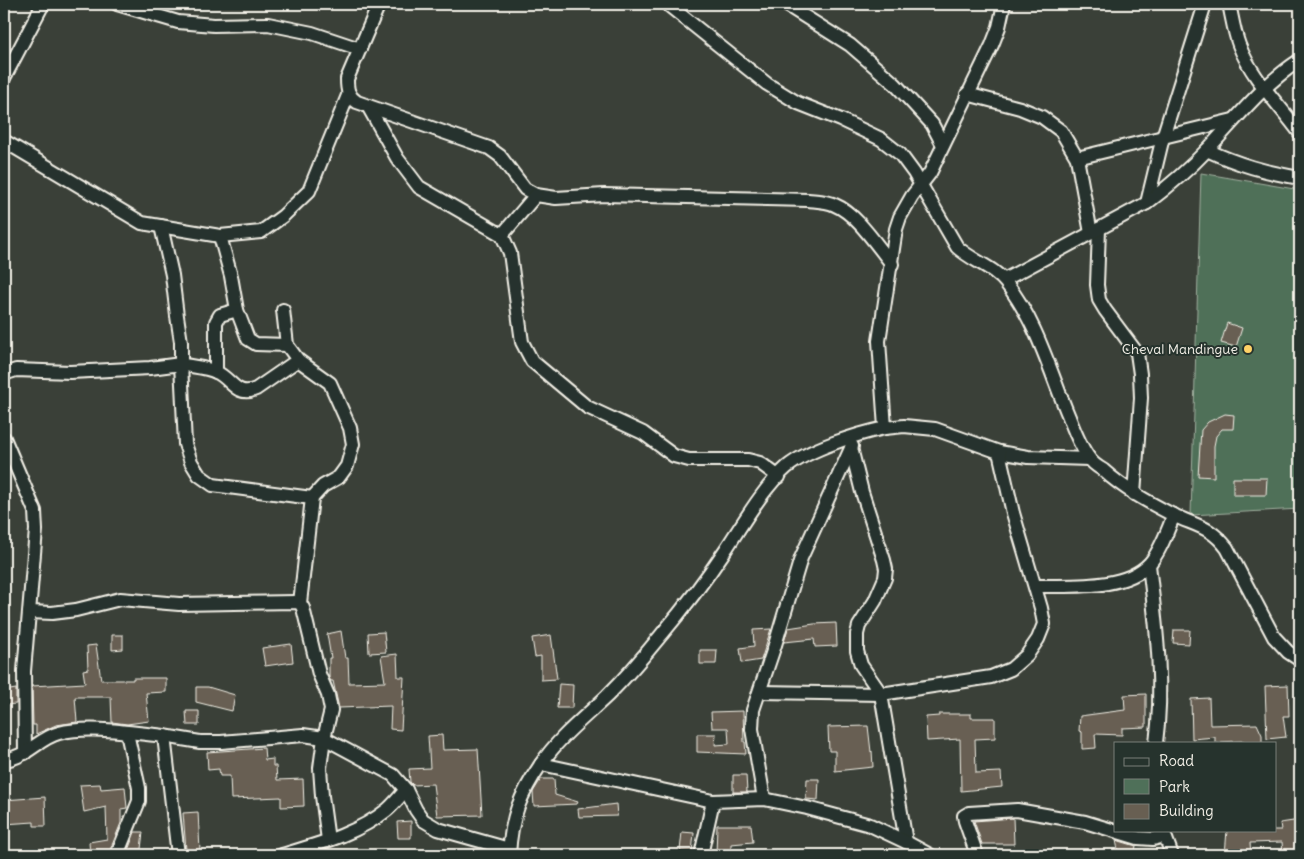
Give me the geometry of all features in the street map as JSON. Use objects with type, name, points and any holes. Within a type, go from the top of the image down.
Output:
[{"type":"street","points":[[4,78],[43,4]]},
{"type":"street","points":[[117,4],[178,22],[214,25],[268,24],[312,33],[360,49]]},
{"type":"street","points":[[379,4],[347,79],[351,98],[368,106],[489,148],[500,156],[524,189],[536,195],[556,198],[604,195],[808,200],[833,204],[844,209],[856,220],[892,264]]},
{"type":"street","points":[[667,4],[767,84],[798,103],[841,120],[881,139],[900,154],[914,173],[957,247],[1004,280],[1015,294],[1027,315],[1074,428],[1089,459],[1115,482],[1134,494],[1174,515],[1208,529],[1220,538],[1228,548],[1274,637],[1288,652],[1300,660]]},
{"type":"street","points":[[785,4],[850,45],[895,84],[932,124],[943,145]]},
{"type":"street","points":[[885,428],[879,341],[896,229],[900,217],[912,196],[930,173],[992,45],[1004,4]]},
{"type":"street","points":[[1147,202],[1164,137],[1205,4]]},
{"type":"street","points":[[1229,4],[1239,45],[1251,71],[1300,133]]},
{"type":"street","points":[[1004,280],[1147,202],[1165,189],[1206,150],[1263,88],[1300,60]]},
{"type":"street","points":[[4,141],[142,223],[220,236],[261,232],[283,216],[309,191],[349,93]]},
{"type":"street","points":[[967,94],[1020,108],[1042,117],[1060,131],[1077,158],[1095,231],[1099,300],[1137,353],[1141,398],[1134,494]]},
{"type":"street","points":[[368,106],[396,158],[419,187],[502,236],[510,253],[522,342],[532,361],[587,408],[643,433],[674,456],[689,460],[748,460],[760,463],[779,476]]},
{"type":"street","points":[[1077,158],[1233,120]]},
{"type":"street","points":[[1206,150],[1231,162],[1260,171],[1300,178]]},
{"type":"street","points":[[502,236],[536,195]]},
{"type":"street","points":[[161,226],[172,275],[182,342],[185,444],[191,462],[199,475],[213,485],[312,498]]},
{"type":"street","points":[[220,236],[231,276],[237,310],[248,339],[256,344],[287,345]]},
{"type":"street","points":[[216,372],[216,322],[220,315],[237,310]]},
{"type":"street","points":[[283,310],[287,345],[298,360],[330,384],[350,428],[353,444],[347,466],[339,478],[323,486],[312,498],[300,603],[303,608],[319,674],[328,695],[331,710],[324,738],[320,768],[328,840]]},
{"type":"street","points":[[4,374],[16,370],[70,372],[150,368],[182,364],[216,372],[242,391],[249,392],[298,360]]},
{"type":"street","points":[[4,760],[10,760],[25,753],[52,735],[73,730],[96,730],[164,736],[200,742],[303,735],[324,738],[393,775],[406,790],[423,820],[430,825],[509,852],[518,802],[555,744],[606,696],[661,636],[695,594],[743,523],[779,476],[800,458],[857,434],[904,426],[934,429],[998,452],[1028,457],[1089,459]]},
{"type":"street","points":[[764,799],[752,729],[753,710],[801,558],[857,434]]},
{"type":"street","points":[[4,438],[36,511],[30,612],[24,671],[25,753]]},
{"type":"street","points":[[851,448],[862,492],[886,569],[885,578],[875,601],[859,626],[856,642],[857,652],[861,665],[881,694],[906,842]]},
{"type":"street","points":[[760,692],[881,694],[991,677],[1011,669],[1028,655],[1038,639],[1044,624],[998,452]]},
{"type":"street","points":[[1035,586],[1105,583],[1120,580],[1149,565],[1157,553],[1174,515]]},
{"type":"street","points":[[1149,565],[1160,691],[1156,742]]},
{"type":"street","points":[[30,612],[52,613],[76,610],[120,598],[178,604],[300,603]]},
{"type":"street","points":[[117,855],[139,802],[139,788],[128,733]]},
{"type":"street","points":[[164,736],[178,855]]},
{"type":"street","points":[[541,764],[713,801],[764,799],[807,808],[870,825],[930,855]]},
{"type":"street","points":[[282,855],[347,833],[373,820],[388,809],[406,790]]},
{"type":"street","points":[[701,855],[713,801]]},
{"type":"street","points":[[977,855],[964,816],[969,813],[1017,810],[1085,822],[1114,831]]},
{"type":"street","points":[[1118,832],[1138,838],[1154,839],[1163,833],[1172,855]]},
{"type":"green space","name":"Cheval Mandingue","points":[[1201,173],[1300,190],[1300,509],[1191,515]]},
{"type":"building","points":[[1227,323],[1242,328],[1236,347],[1221,343]]},
{"type":"building","points":[[1225,414],[1234,415],[1233,429],[1222,429],[1216,436],[1214,446],[1214,477],[1198,476],[1201,430],[1208,422]]},
{"type":"building","points":[[1233,478],[1267,478],[1266,495],[1233,495]]},
{"type":"building","points":[[836,623],[837,646],[815,647],[814,639],[784,642],[788,628]]},
{"type":"building","points":[[771,629],[761,660],[742,663],[740,648],[754,646],[753,630]]},
{"type":"building","points":[[1174,630],[1190,630],[1189,644],[1173,643]]},
{"type":"building","points":[[341,631],[345,658],[348,658],[349,683],[385,682],[381,656],[397,654],[398,677],[404,677],[401,730],[390,729],[391,706],[339,708],[333,681],[329,678],[329,658],[331,658],[327,634]]},
{"type":"building","points":[[384,632],[386,652],[369,653],[368,633]]},
{"type":"building","points":[[112,635],[123,635],[123,649],[112,650]]},
{"type":"building","points":[[551,635],[557,679],[541,680],[541,656],[535,657],[532,638]]},
{"type":"building","points":[[291,644],[293,662],[265,666],[262,648]]},
{"type":"building","points":[[96,645],[101,680],[166,678],[166,692],[146,693],[149,721],[127,724],[112,722],[111,697],[75,697],[77,722],[56,725],[36,734],[36,725],[33,725],[32,686],[85,683],[83,670],[88,669],[87,646]]},
{"type":"building","points":[[700,650],[717,650],[716,664],[700,664]]},
{"type":"building","points":[[559,684],[573,685],[572,708],[557,708]]},
{"type":"building","points":[[1288,685],[1289,716],[1283,716],[1286,737],[1267,739],[1265,686]]},
{"type":"building","points":[[196,687],[208,687],[235,695],[232,711],[196,702]]},
{"type":"building","points":[[16,689],[16,704],[4,705],[4,691]]},
{"type":"building","points":[[1146,694],[1146,727],[1122,728],[1122,735],[1095,734],[1096,748],[1082,749],[1082,732],[1079,731],[1080,716],[1125,710],[1124,695]]},
{"type":"building","points":[[1209,698],[1210,725],[1257,724],[1262,735],[1262,742],[1215,742],[1215,737],[1192,739],[1191,699]]},
{"type":"building","points":[[186,711],[199,711],[199,725],[187,725]]},
{"type":"building","points":[[743,711],[746,754],[697,752],[697,734],[716,734],[715,745],[729,744],[728,728],[712,728],[711,712]]},
{"type":"building","points":[[939,714],[971,714],[971,718],[995,718],[995,738],[975,739],[976,773],[1001,772],[1002,787],[961,791],[960,739],[927,741],[926,717],[939,716]]},
{"type":"building","points":[[868,726],[873,767],[835,771],[835,751],[829,751],[828,727]]},
{"type":"building","points":[[442,735],[443,750],[478,749],[482,815],[437,816],[433,784],[413,785],[410,782],[409,769],[430,768],[428,736]]},
{"type":"building","points":[[264,748],[265,760],[273,759],[273,766],[276,766],[277,780],[303,779],[304,806],[281,807],[281,797],[231,799],[230,776],[220,776],[219,769],[208,770],[207,752]]},
{"type":"building","points":[[733,775],[746,775],[747,792],[733,792]]},
{"type":"building","points":[[541,779],[554,779],[555,795],[578,802],[577,804],[534,806],[533,792]]},
{"type":"building","points":[[807,779],[819,779],[818,800],[806,799]]},
{"type":"building","points":[[100,784],[101,789],[125,787],[127,808],[121,809],[121,823],[108,855],[90,855],[89,842],[107,839],[106,807],[84,812],[80,785]]},
{"type":"building","points":[[45,797],[46,826],[34,826],[34,822],[4,824],[4,800]]},
{"type":"building","points":[[616,804],[617,816],[579,817],[578,809]]},
{"type":"building","points":[[198,812],[200,851],[186,850],[183,813]]},
{"type":"building","points":[[1013,818],[1014,844],[982,844],[974,821]]},
{"type":"building","points":[[1300,820],[1300,836],[1298,836],[1300,850],[1283,853],[1282,842],[1250,843],[1251,855],[1225,855],[1227,832],[1276,832],[1276,830],[1281,830],[1280,823]]},
{"type":"building","points":[[411,821],[411,838],[398,838],[397,822]]},
{"type":"building","points":[[717,825],[751,825],[753,842],[731,844],[731,855],[716,855]]},
{"type":"building","points":[[135,832],[143,832],[141,849],[132,849],[133,853],[127,853]]},
{"type":"building","points":[[682,832],[694,833],[692,852],[680,851]]},
{"type":"building","points":[[1116,840],[1136,846],[1134,855],[1119,855]]},
{"type":"place","name":"Cheval Mandingue","points":[[1248,349]]}]
